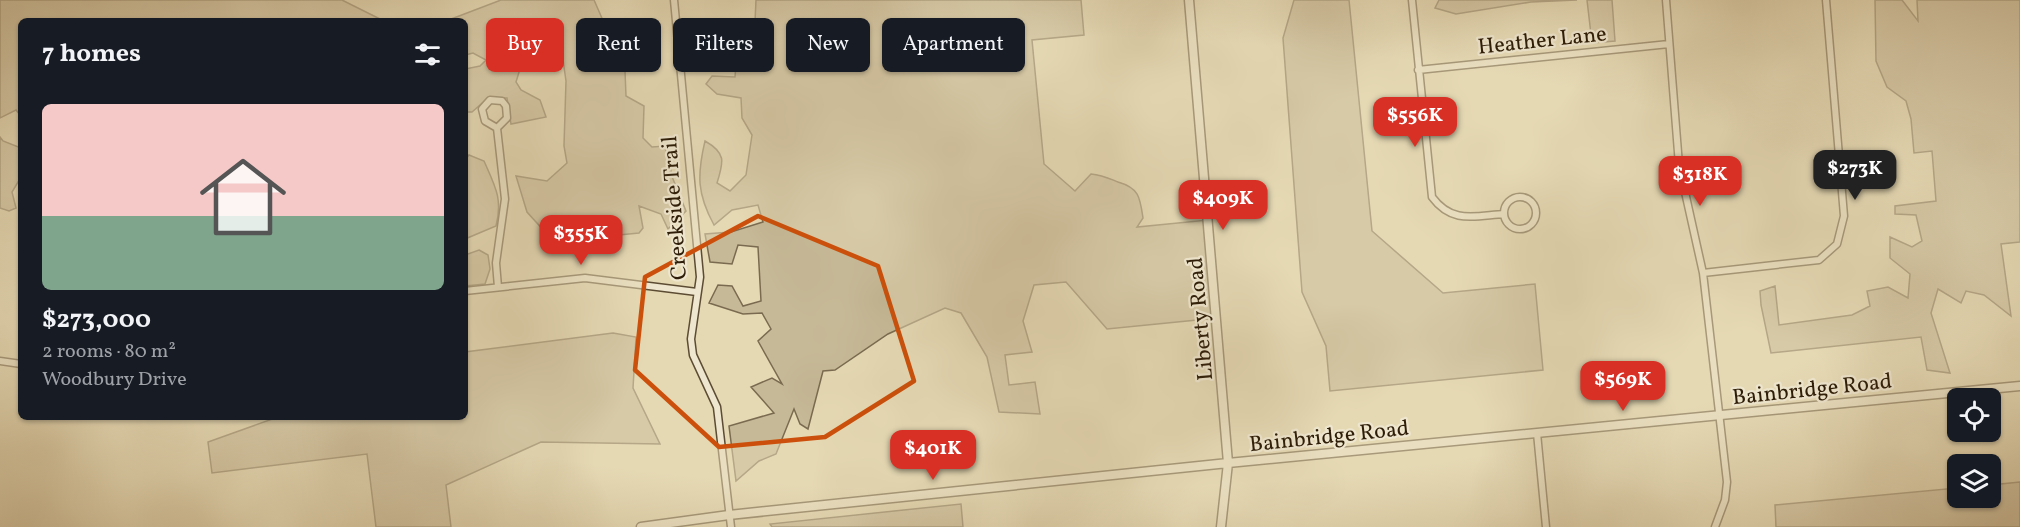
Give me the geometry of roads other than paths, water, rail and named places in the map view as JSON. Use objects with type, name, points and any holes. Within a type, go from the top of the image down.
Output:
[{"type":"street","name":"Creekside Trail","points":[[674,0],[700,277],[691,339],[693,356],[717,407],[731,527]]},
{"type":"street","name":"Liberty Road","points":[[1190,0],[1228,463],[1221,527]]},
{"type":"street","points":[[1412,0],[1432,197],[1441,209],[1456,217],[1504,213]]},
{"type":"street","points":[[1666,0],[1679,165],[1703,273],[1727,482],[1725,500],[1715,527]]},
{"type":"street","points":[[1703,273],[1818,261],[1837,244],[1844,216],[1826,0]]},
{"type":"street","name":"Heather Lane","points":[[1418,70],[1669,44]]},
{"type":"street","points":[[490,100],[502,101],[506,106],[507,118],[497,128],[484,121],[484,107],[490,100]]},
{"type":"street","points":[[497,128],[505,199],[496,263],[498,287]]},
{"type":"street","points":[[1518,197],[1526,198],[1533,204],[1536,213],[1531,224],[1517,228],[1510,225],[1504,213],[1506,204],[1518,197]]},
{"type":"street","points":[[468,291],[585,278],[697,292]]},
{"type":"street","points":[[0,361],[18,364]]},
{"type":"street","name":"Bainbridge Road","points":[[642,527],[729,515],[1228,463],[2020,386]]},
{"type":"street","points":[[1537,433],[1546,527]]}]
